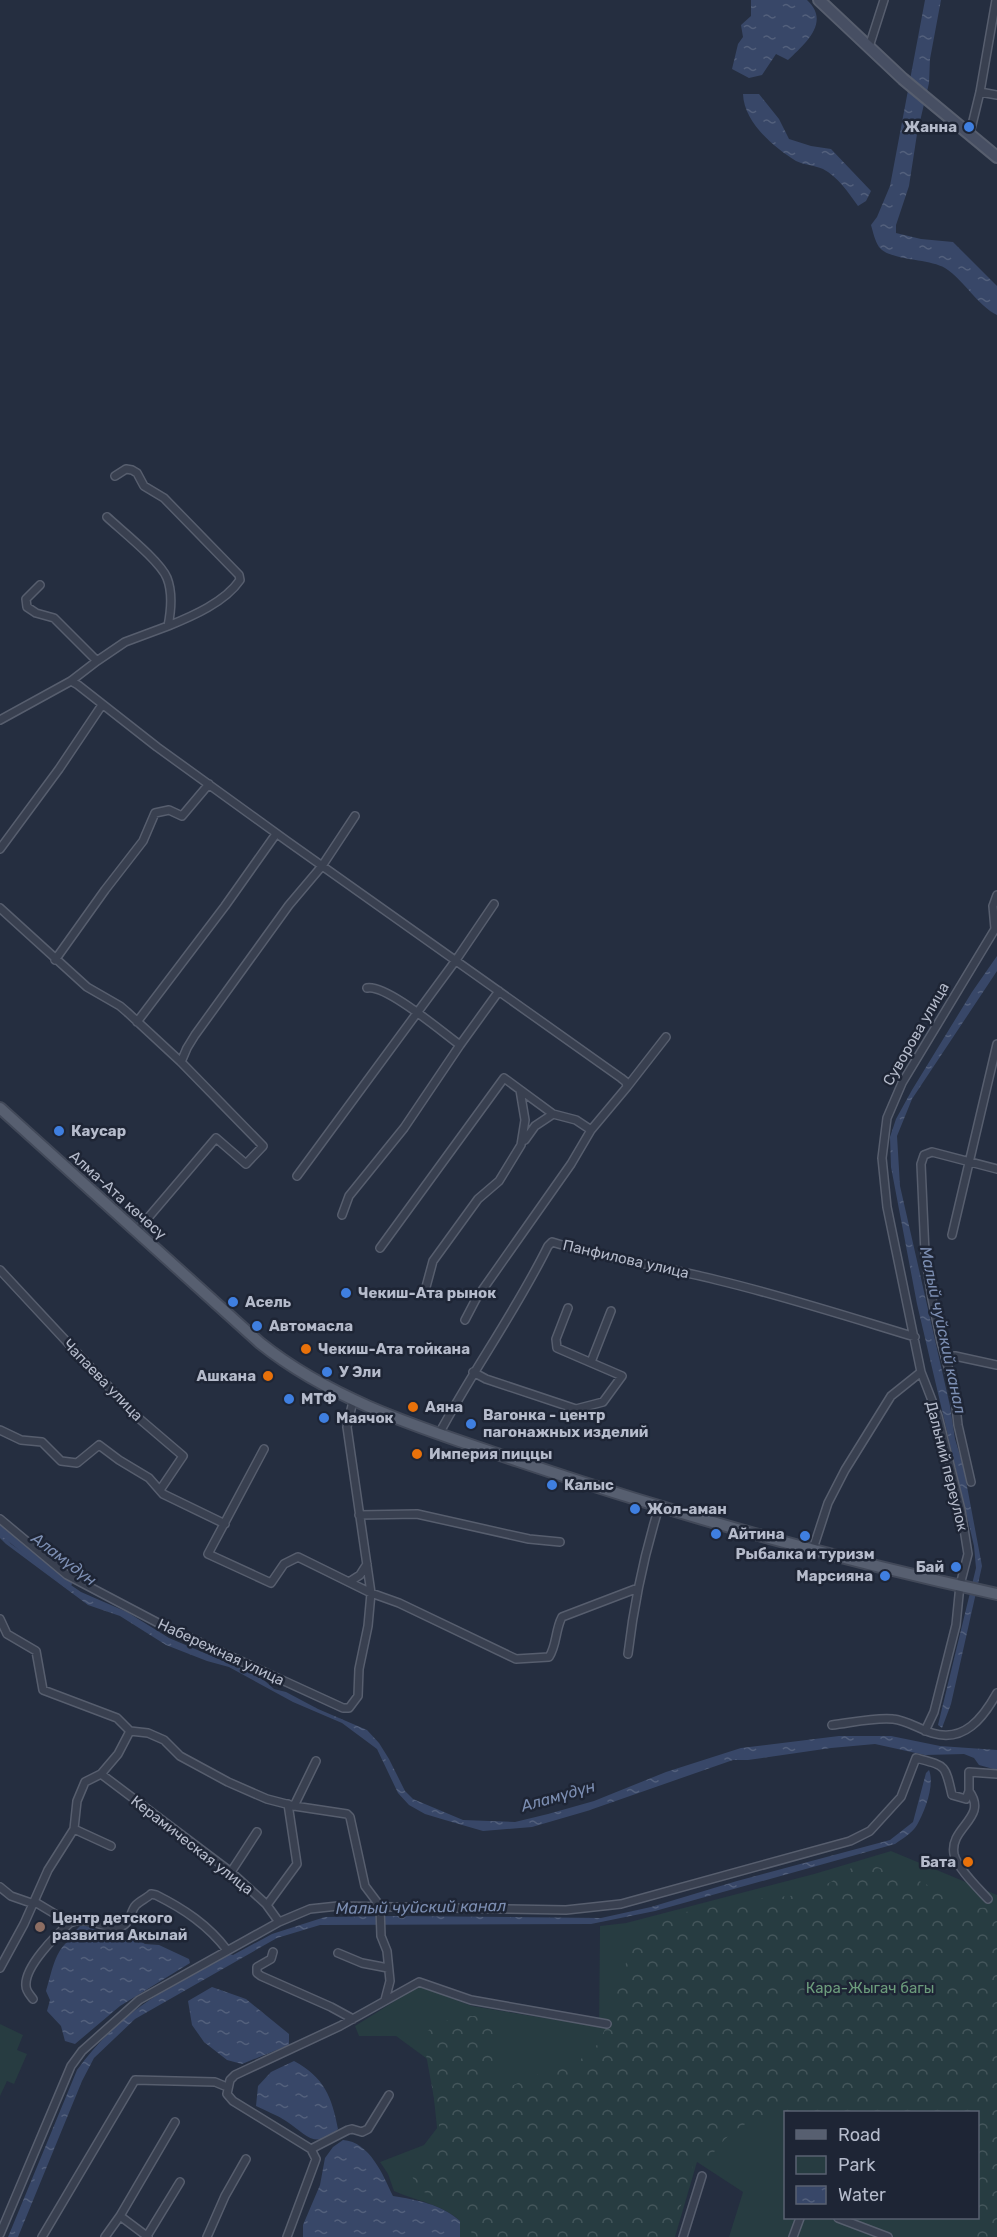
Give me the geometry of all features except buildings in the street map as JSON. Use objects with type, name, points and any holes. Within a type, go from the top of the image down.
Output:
[{"type":"main road","name":"Алма-Ата көчөсү","points":[[0,1108],[283,1362],[313,1381],[353,1401],[439,1434],[659,1507],[813,1549],[997,1594]]},
{"type":"street","points":[[819,0],[903,79],[997,157]]},
{"type":"street","points":[[869,47],[884,0]]},
{"type":"street","points":[[970,133],[980,92],[996,0]]},
{"type":"street","points":[[980,92],[997,95]]},
{"type":"street","points":[[0,720],[70,681],[125,642],[168,626],[207,607],[235,587],[240,580],[238,575],[164,498],[144,486],[137,473],[126,469],[114,476]]},
{"type":"street","points":[[107,517],[145,552],[167,578],[171,593],[168,626]]},
{"type":"street","points":[[39,585],[26,599],[27,607],[36,613],[54,618],[97,661]]},
{"type":"street","points":[[70,681],[276,834],[621,1078],[626,1082],[627,1087]]},
{"type":"street","points":[[0,849],[59,769],[102,705]]},
{"type":"street","points":[[55,960],[143,841],[155,813],[169,810],[182,816],[209,784]]},
{"type":"street","points":[[181,1062],[195,1035],[289,906],[322,866],[355,816]]},
{"type":"street","points":[[138,1022],[276,834]]},
{"type":"street","name":"Суворова улица","points":[[921,1372],[887,1207],[882,1158],[887,1118],[902,1083],[995,929],[993,906],[997,895]]},
{"type":"street","points":[[297,1176],[456,960],[494,904]]},
{"type":"street","points":[[0,908],[93,992],[120,1006],[138,1022],[181,1062],[263,1146],[246,1164],[216,1138],[136,1232]]},
{"type":"street","points":[[367,988],[374,986],[381,989],[460,1046]]},
{"type":"street","points":[[342,1215],[349,1196],[404,1128],[499,991]]},
{"type":"street","points":[[465,1320],[476,1299],[559,1182],[591,1130],[666,1037]]},
{"type":"street","points":[[952,1235],[997,1044]]},
{"type":"street","points":[[380,1248],[504,1078],[553,1114],[576,1120],[591,1130]]},
{"type":"street","points":[[520,1090],[525,1120],[521,1144]]},
{"type":"street","points":[[426,1287],[433,1261],[478,1198],[499,1181],[521,1144],[535,1126],[553,1114]]},
{"type":"street","points":[[971,1482],[958,1425],[954,1388],[932,1299],[925,1253],[921,1164],[924,1155],[932,1152],[997,1170]]},
{"type":"street","name":"Панфилова улица","points":[[439,1434],[473,1372],[494,1341],[552,1242],[591,1254],[718,1280],[808,1304],[915,1337]]},
{"type":"street","name":"Чапаева улица","points":[[0,1270],[135,1415],[183,1456],[160,1490]]},
{"type":"street","points":[[473,1372],[497,1383],[576,1409],[603,1402],[622,1376],[557,1348],[556,1339],[568,1308]]},
{"type":"street","points":[[591,1362],[611,1311]]},
{"type":"street","points":[[945,1357],[955,1356],[997,1365]]},
{"type":"street","points":[[813,1549],[828,1503],[845,1470],[891,1396],[921,1372]]},
{"type":"street","name":"Дальний переулок","points":[[921,1372],[938,1416],[968,1554],[960,1585],[956,1625],[929,1732]]},
{"type":"street","name":"Набережная улица","points":[[0,1520],[67,1575],[162,1625],[343,1708],[348,1708],[358,1696],[359,1669],[368,1626],[371,1593],[347,1427],[353,1401]]},
{"type":"street","points":[[0,1430],[21,1440],[42,1442],[61,1461],[77,1463],[99,1445],[149,1478],[164,1494],[225,1524]]},
{"type":"street","points":[[264,1449],[208,1554],[271,1583],[284,1564],[298,1557],[516,1659],[549,1657],[555,1648],[558,1624],[562,1617],[638,1588]]},
{"type":"street","points":[[628,1654],[646,1550],[659,1507]]},
{"type":"street","points":[[358,1515],[417,1514],[529,1539],[560,1542]]},
{"type":"street","points":[[349,1582],[360,1575],[367,1564]]},
{"type":"street","points":[[0,1619],[7,1634],[36,1651],[43,1689],[117,1718],[130,1731],[147,1733],[164,1740],[180,1756],[228,1782],[267,1799],[340,1812],[350,1817],[365,1886],[380,1909],[381,1931],[387,1951],[390,1981],[385,2000]]},
{"type":"street","points":[[832,1725],[892,1719],[945,1736],[962,1733],[985,1715],[997,1693]]},
{"type":"street","points":[[0,1968],[34,1903],[48,1870],[74,1830],[77,1801],[85,1782],[101,1774],[118,1754],[130,1731]]},
{"type":"street","points":[[0,2234],[71,2066],[77,2058],[139,2000],[279,1922],[310,1909],[338,1906],[380,1909],[566,1910],[621,1904],[850,1841],[870,1831],[901,1797],[916,1758],[941,1765],[946,1771],[952,1795],[966,1798],[969,1791],[969,1772],[997,1774]]},
{"type":"street","points":[[267,1905],[297,1864],[291,1805],[316,1761]]},
{"type":"street","name":"Керамическая улица","points":[[101,1774],[231,1872],[267,1905],[279,1922]]},
{"type":"street","points":[[969,1791],[975,1798],[975,1811],[958,1833],[954,1844],[954,1854],[958,1863],[988,1899]]},
{"type":"street","points":[[74,1830],[111,1846]]},
{"type":"street","points":[[231,1872],[257,1832]]},
{"type":"street","points":[[0,1887],[11,1896],[34,1903],[70,1923]]},
{"type":"street","points":[[33,1999],[26,1988],[27,1978],[35,1961],[70,1923],[80,1918],[110,1927],[121,1927],[129,1921],[135,1906],[151,1894],[196,1918],[213,1932],[227,1950]]},
{"type":"street","points":[[273,1952],[271,1959],[257,1967],[257,1973],[353,2019]]},
{"type":"street","points":[[338,1953],[363,1963],[388,1968]]},
{"type":"street","points":[[286,2236],[316,2159],[311,2149],[233,2101],[227,2094],[227,2087],[235,2075],[267,2062],[353,2019],[419,1982],[471,2000],[607,2024]]},
{"type":"street","points":[[42,2237],[135,2080],[215,2082],[227,2087]]},
{"type":"street","points":[[311,2149],[352,2128],[362,2132],[368,2129],[389,2095]]},
{"type":"street","points":[[105,2237],[120,2216],[175,2122]]},
{"type":"street","points":[[207,2237],[225,2196],[246,2159]]},
{"type":"street","points":[[683,2237],[702,2175]]},
{"type":"street","points":[[120,2216],[148,2236],[180,2182]]},
{"type":"street","points":[[793,2237],[799,2219]]},
{"type":"street","points":[[843,2219],[888,2237]]},
{"type":"green space","name":"Кара-Жыгач багы","points":[[891,1851],[997,1895],[997,2237],[729,2237],[743,2192],[697,2162],[675,2237],[460,2237],[460,2221],[453,2215],[394,2191],[388,2174],[380,2162],[424,2145],[437,2128],[430,2061],[396,2036],[359,2036],[355,2026],[419,1986],[472,2006],[599,2027],[600,1926],[626,1923],[814,1874]]},
{"type":"green space","name":"Кара-Жыгач багы","points":[[860,1862],[911,1877],[975,1908],[997,1907],[997,2237],[976,2237],[979,2219],[979,2111],[784,2111],[755,2119],[730,2134],[711,2157],[694,2159],[671,2237],[473,2237],[470,2228],[459,2213],[436,2197],[419,2190],[411,2174],[412,2158],[443,2147],[425,2049],[426,2032],[440,2023],[455,2018],[488,2017],[493,2033],[494,2048],[489,2080],[499,2091],[539,2074],[573,2066],[598,2044],[612,2014],[619,1983],[636,1934],[648,1923],[663,1916],[766,1898],[801,1895],[831,1882]]},
{"type":"green space","points":[[0,2024],[23,2035],[17,2050],[27,2054],[14,2084],[7,2081],[0,2096]]},
{"type":"water","points":[[751,0],[807,0],[817,16],[813,32],[808,40],[788,60],[776,54],[762,75],[749,78],[732,69],[738,44],[743,37],[741,25],[751,16]]},
{"type":"water","points":[[925,0],[941,0],[930,59],[929,83],[917,134],[909,186],[896,225],[896,233],[921,239],[953,242],[997,286],[997,315],[983,305],[959,279],[945,268],[884,252],[878,245],[871,225],[877,217],[890,186]]},
{"type":"water","points":[[743,94],[759,94],[779,119],[789,139],[831,149],[871,191],[866,201],[858,206],[842,185],[828,172],[796,161],[778,149],[754,124],[748,114]]},
{"type":"water","points":[[997,956],[997,971],[912,1099],[897,1136],[900,1186],[950,1406],[955,1439],[963,1465],[982,1566],[951,1704],[942,1728],[938,1725],[976,1568],[974,1546],[917,1304],[891,1167],[890,1137],[896,1119],[912,1090],[972,992]]},
{"type":"water","points":[[0,1530],[11,1544],[81,1592],[127,1612],[169,1638],[247,1671],[274,1689],[286,1692],[367,1730],[379,1743],[405,1791],[413,1799],[463,1820],[515,1822],[594,1801],[666,1772],[741,1748],[839,1736],[891,1736],[940,1746],[997,1750],[997,1770],[979,1765],[974,1758],[964,1754],[925,1755],[875,1744],[831,1748],[748,1760],[733,1760],[587,1811],[532,1827],[483,1831],[425,1814],[409,1805],[398,1793],[377,1749],[342,1723],[293,1702],[229,1667],[166,1645],[120,1616],[88,1605],[6,1544],[0,1538]]},
{"type":"water","points":[[929,1770],[930,1790],[920,1819],[907,1836],[895,1844],[655,1911],[591,1924],[320,1925],[277,1938],[135,2019],[94,2058],[82,2081],[18,2237],[8,2237],[77,2070],[93,2050],[127,2017],[165,1990],[229,1954],[233,1955],[272,1934],[325,1917],[601,1918],[651,1907],[737,1881],[890,1840],[913,1822],[926,1773]]},
{"type":"water","points":[[80,1926],[86,1926],[118,1938],[131,1936],[145,1944],[159,1945],[189,1959],[190,1963],[120,2006],[75,2044],[65,2041],[61,2026],[47,2011],[50,2000],[46,1991],[57,1955]]},
{"type":"water","points":[[212,1987],[246,1999],[289,2034],[289,2045],[242,2064],[227,2060],[204,2042],[192,2025],[188,2001]]},
{"type":"water","points":[[294,2061],[320,2081],[333,2107],[338,2129],[323,2139],[311,2138],[283,2119],[256,2106],[258,2086],[271,2072]]},
{"type":"water","points":[[343,2140],[352,2142],[368,2153],[380,2170],[393,2196],[420,2201],[453,2215],[460,2221],[460,2237],[303,2237],[303,2225],[320,2185],[325,2158],[333,2147]]},
{"type":"waterway","name":"Аламүдүн","points":[[0,1528],[67,1583]]},
{"type":"place","name":"Жанна","points":[[969,127]]},
{"type":"place","name":"Каусар","points":[[59,1131]]},
{"type":"place","name":"Чекиш-Ата рынок","points":[[346,1293]]},
{"type":"place","name":"Асель","points":[[233,1302]]},
{"type":"place","name":"Автомасла","points":[[257,1326]]},
{"type":"place","name":"Чекиш-Ата тойкана","points":[[306,1349]]},
{"type":"place","name":"У Эли","points":[[327,1372]]},
{"type":"place","name":"Ашкана","points":[[268,1376]]},
{"type":"place","name":"МТФ","points":[[289,1399]]},
{"type":"place","name":"Аяна","points":[[413,1407]]},
{"type":"place","name":"Маячок","points":[[324,1418]]},
{"type":"place","name":"Вагонка - центр пагонажных изделий","points":[[471,1424]]},
{"type":"place","name":"Империя пиццы","points":[[417,1454]]},
{"type":"place","name":"Калыс","points":[[552,1485]]},
{"type":"place","name":"Жол-аман","points":[[635,1509]]},
{"type":"place","name":"Айтина","points":[[716,1534]]},
{"type":"place","name":"Рыбалка и туризм","points":[[805,1536]]},
{"type":"place","name":"Бай","points":[[956,1567]]},
{"type":"place","name":"Марсияна","points":[[885,1576]]},
{"type":"place","name":"Бата","points":[[968,1862]]},
{"type":"place","name":"Центр детского развития Акылай","points":[[40,1927]]},
{"type":"water label","name":"Малый чуйский канал","points":[[943,1330]]},
{"type":"water label","name":"Малый чуйский канал","points":[[421,1907]]}]
